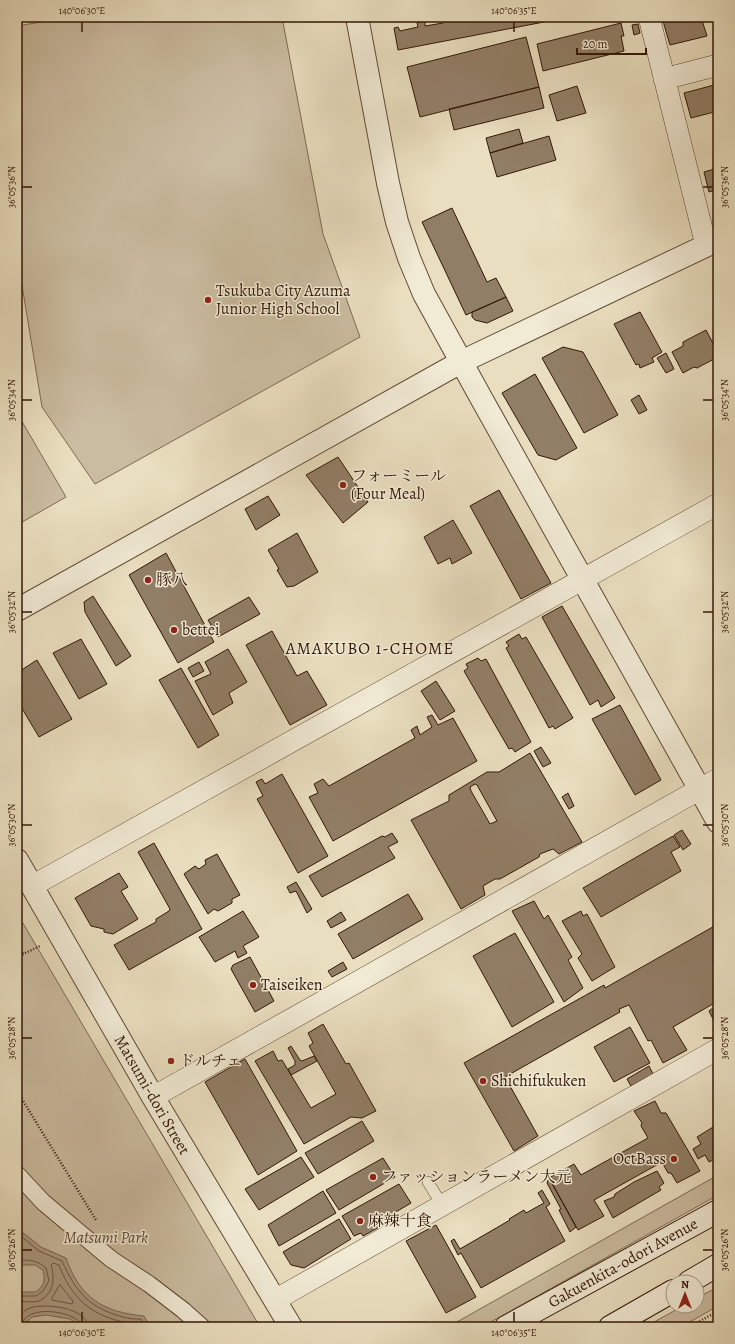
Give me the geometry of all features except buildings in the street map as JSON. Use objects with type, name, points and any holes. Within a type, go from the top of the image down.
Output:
[{"type":"street","points":[[357,17],[388,183],[397,222],[424,294],[718,822]]},
{"type":"street","points":[[17,610],[461,362],[712,242],[664,79],[648,17]]},
{"type":"street","points":[[664,79],[718,64]]},
{"type":"street","points":[[32,886],[718,504]]},
{"type":"street","points":[[153,1097],[718,779]]},
{"type":"street","name":"Matsumi-dori Street","points":[[17,860],[153,1097],[291,1327]]},
{"type":"street","points":[[275,1300],[718,1049]]},
{"type":"street","points":[[17,1174],[43,1202],[111,1259],[149,1284],[183,1310],[202,1327]]},
{"type":"street","name":"Gakuenkita-odori Avenue","points":[[506,1327],[718,1211]]},
{"type":"street","points":[[703,1274],[718,1265]]},
{"type":"street","points":[[610,1327],[665,1296]]},
{"type":"lane","points":[[428,1182],[442,1205]]},
{"type":"path","points":[[17,942],[23,954]]},
{"type":"path","points":[[17,957],[41,945]]},
{"type":"path","points":[[17,1091],[98,1222]]},
{"type":"path","points":[[689,1327],[718,1311]]},
{"type":"green space","name":"Tsukuba City Azuma Junior High School","points":[[72,17],[282,17],[323,234],[360,337],[95,484],[42,407],[17,255],[17,26]]},
{"type":"green space","points":[[17,413],[66,497],[17,525]]},
{"type":"green space","name":"Matsumi Park","points":[[17,913],[260,1327],[17,1327]]},
{"type":"green space","points":[[718,1175],[718,1195],[482,1327],[448,1327]]},
{"type":"green space","points":[[718,1287],[718,1306],[705,1313],[705,1294]]},
{"type":"green space","points":[[669,1314],[704,1314],[681,1327],[645,1327]]},
{"type":"water","points":[[17,1228],[41,1247],[66,1258],[78,1283],[86,1293],[95,1300],[116,1311],[144,1316],[150,1327],[81,1327],[70,1319],[46,1315],[32,1317],[25,1327],[17,1327],[17,1292],[36,1292],[43,1285],[44,1280],[43,1270],[35,1265],[17,1265]]},
{"type":"place","name":"Tsukuba City Azuma Junior High School","points":[[208,300]]},
{"type":"place","name":"フォーミール (Four Meal)","points":[[343,485]]},
{"type":"place","name":"豚八","points":[[148,580]]},
{"type":"place","name":"bettei","points":[[174,630]]},
{"type":"place","name":"Taiseiken","points":[[253,985]]},
{"type":"place","name":"ドルチェ","points":[[171,1061]]},
{"type":"place","name":"Shichifukuken","points":[[483,1081]]},
{"type":"place","name":"OctBass","points":[[674,1159]]},
{"type":"place","name":"ファッションラーメン大元","points":[[373,1177]]},
{"type":"place","name":"麻辣十食","points":[[360,1221]]},
{"type":"district","name":"AMAKUBO 1-CHOME","points":[[370,648]]}]
